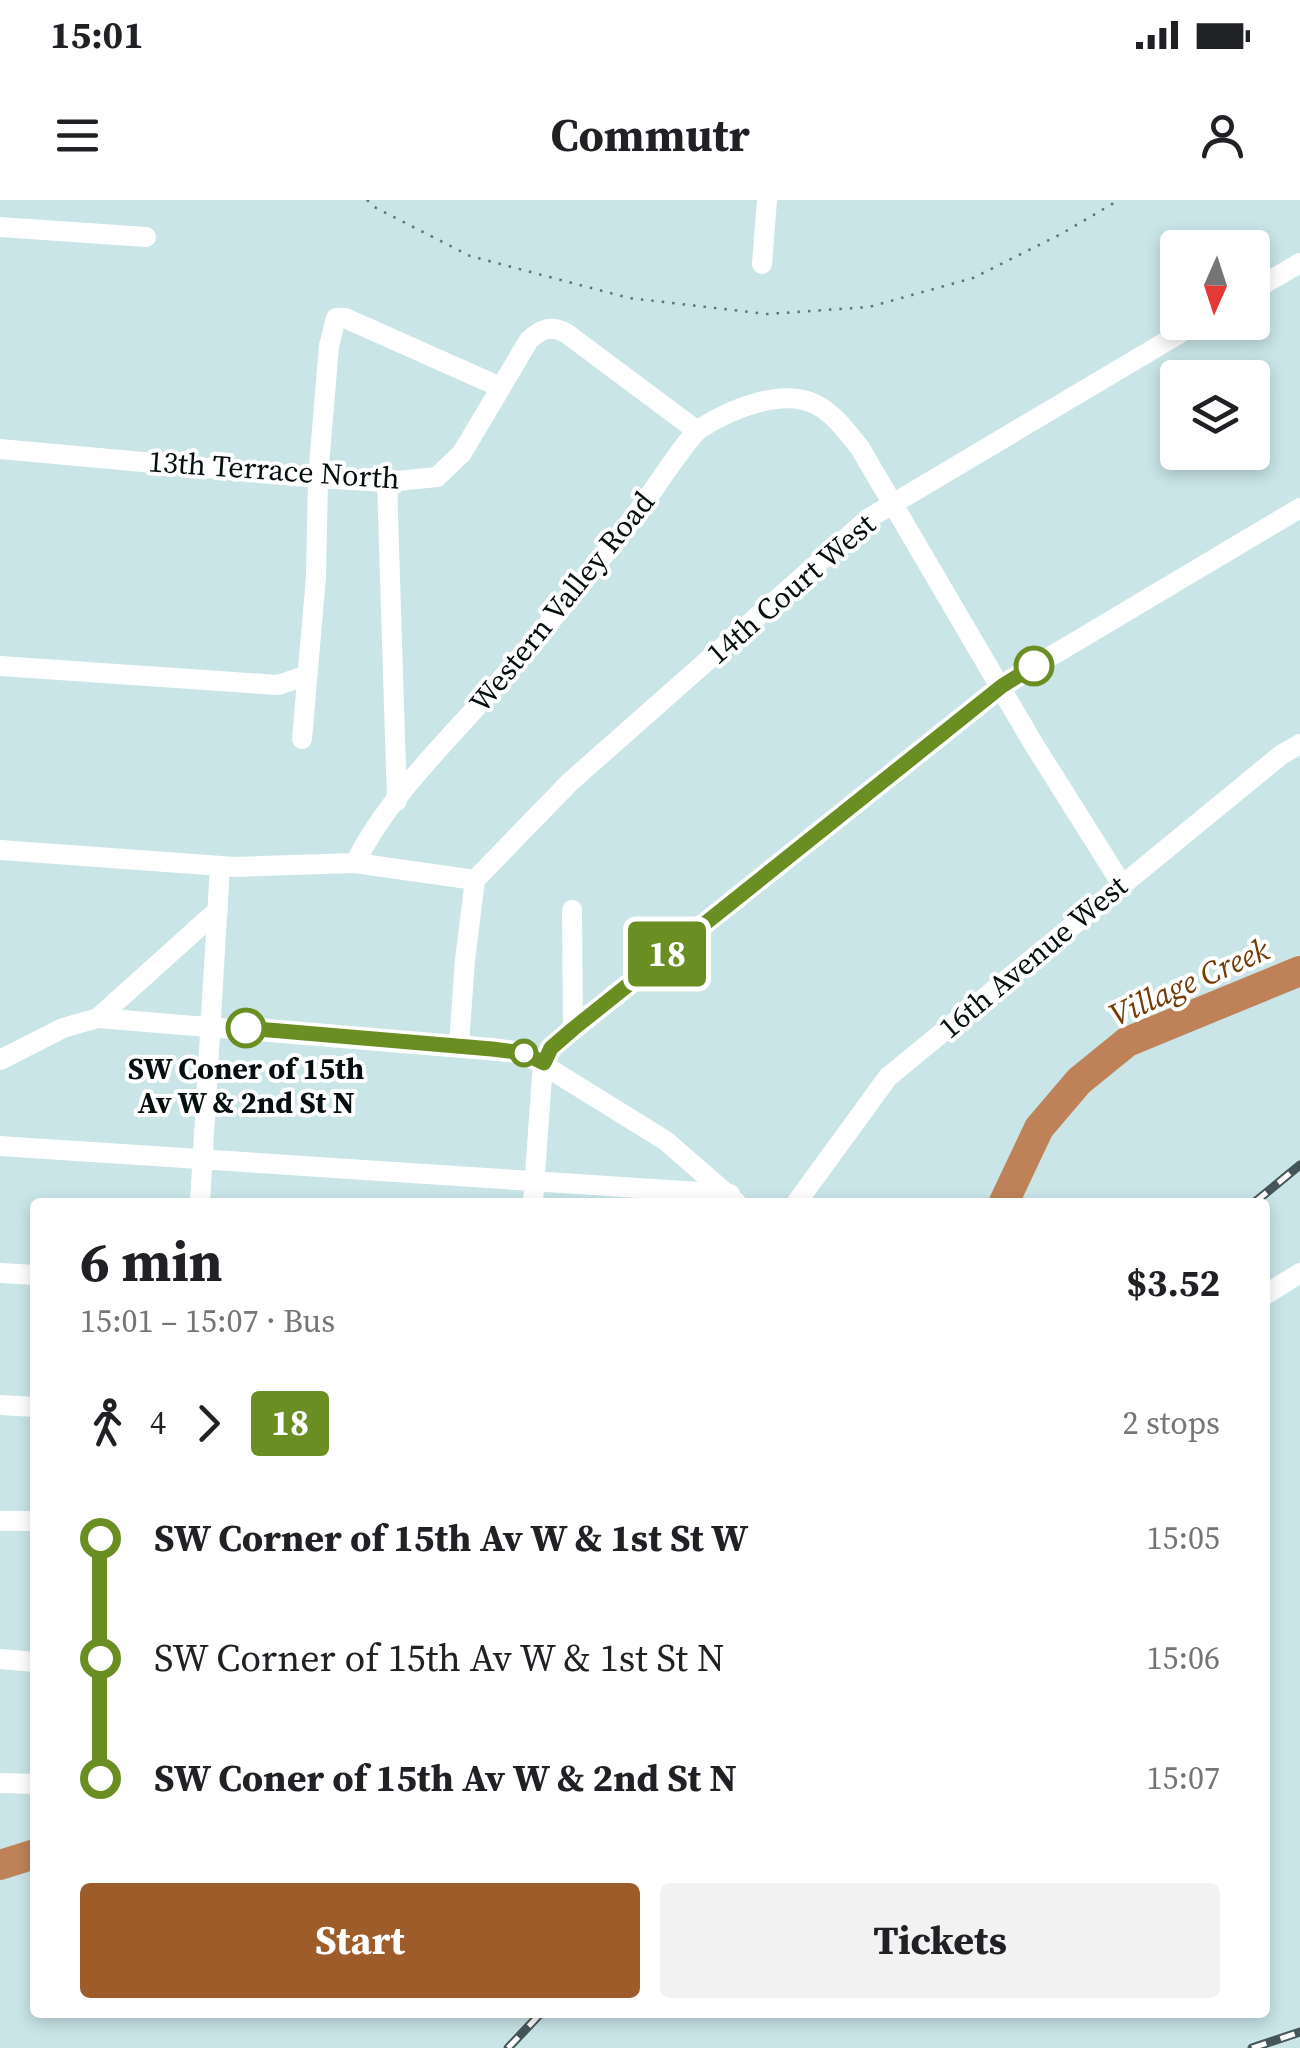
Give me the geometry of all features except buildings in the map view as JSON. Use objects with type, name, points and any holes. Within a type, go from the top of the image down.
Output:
[{"type":"street","points":[[762,264],[767,200]]},
{"type":"street","points":[[0,227],[146,237]]},
{"type":"street","points":[[1270,280],[1300,263]]},
{"type":"street","points":[[302,739],[305,676],[310,664],[318,478],[336,318],[345,318],[500,387]]},
{"type":"street","name":"13th Terrace North","points":[[0,449],[318,478],[386,482],[437,477],[462,454],[529,340],[546,328],[566,333],[696,430]]},
{"type":"street","name":"14th Court West","points":[[475,880],[570,782],[869,518],[1169,340]]},
{"type":"street","points":[[696,430],[750,405],[784,399],[805,400],[836,420],[860,448],[1121,884]]},
{"type":"street","name":"Western Valley Road","points":[[355,864],[367,838],[577,590],[696,430]]},
{"type":"street","points":[[386,482],[397,801]]},
{"type":"street","points":[[534,1192],[544,1063],[551,1048],[1002,686],[1300,508]]},
{"type":"street","points":[[0,666],[278,686],[305,676]]},
{"type":"street","name":"16th Avenue West","points":[[800,1198],[888,1077],[1280,755],[1300,744]]},
{"type":"street","points":[[0,850],[220,866],[355,864],[475,880],[459,1046]]},
{"type":"street","points":[[200,1198],[220,866]]},
{"type":"street","points":[[98,1018],[218,910]]},
{"type":"street","points":[[572,910],[573,1029]]},
{"type":"street","points":[[0,1060],[62,1028],[98,1018],[524,1053],[666,1141],[733,1198]]},
{"type":"street","points":[[0,1146],[202,1159],[534,1192],[733,1198]]},
{"type":"street","points":[[0,1273],[30,1275]]},
{"type":"street","points":[[1270,1292],[1300,1273]]},
{"type":"street","points":[[0,1404],[30,1407]]},
{"type":"street","points":[[0,1521],[30,1522]]},
{"type":"street","points":[[0,1659],[30,1662]]},
{"type":"street","points":[[0,1782],[30,1784]]},
{"type":"path","points":[[367,200],[470,256],[629,298],[767,314],[869,307],[973,278],[1062,234],[1119,200]]},
{"type":"waterway","name":"Village Creek","points":[[1006,1198],[1039,1128],[1079,1081],[1127,1042],[1300,971]]},
{"type":"waterway","name":"Village Creek","points":[[0,1865],[30,1856]]},
{"type":"railway","points":[[1260,1198],[1300,1165]]},
{"type":"railway","points":[[508,2048],[536,2018]]},
{"type":"railway","points":[[1252,2048],[1300,2032]]},
{"type":"bus line","name":"18","points":[[246,1028],[492,1049],[524,1053],[544,1063],[551,1048],[573,1029],[1002,686],[1034,666]]},
{"type":"place","name":"SW Coner of 15th Av W & 2nd St N","points":[[246,1028]]}]
